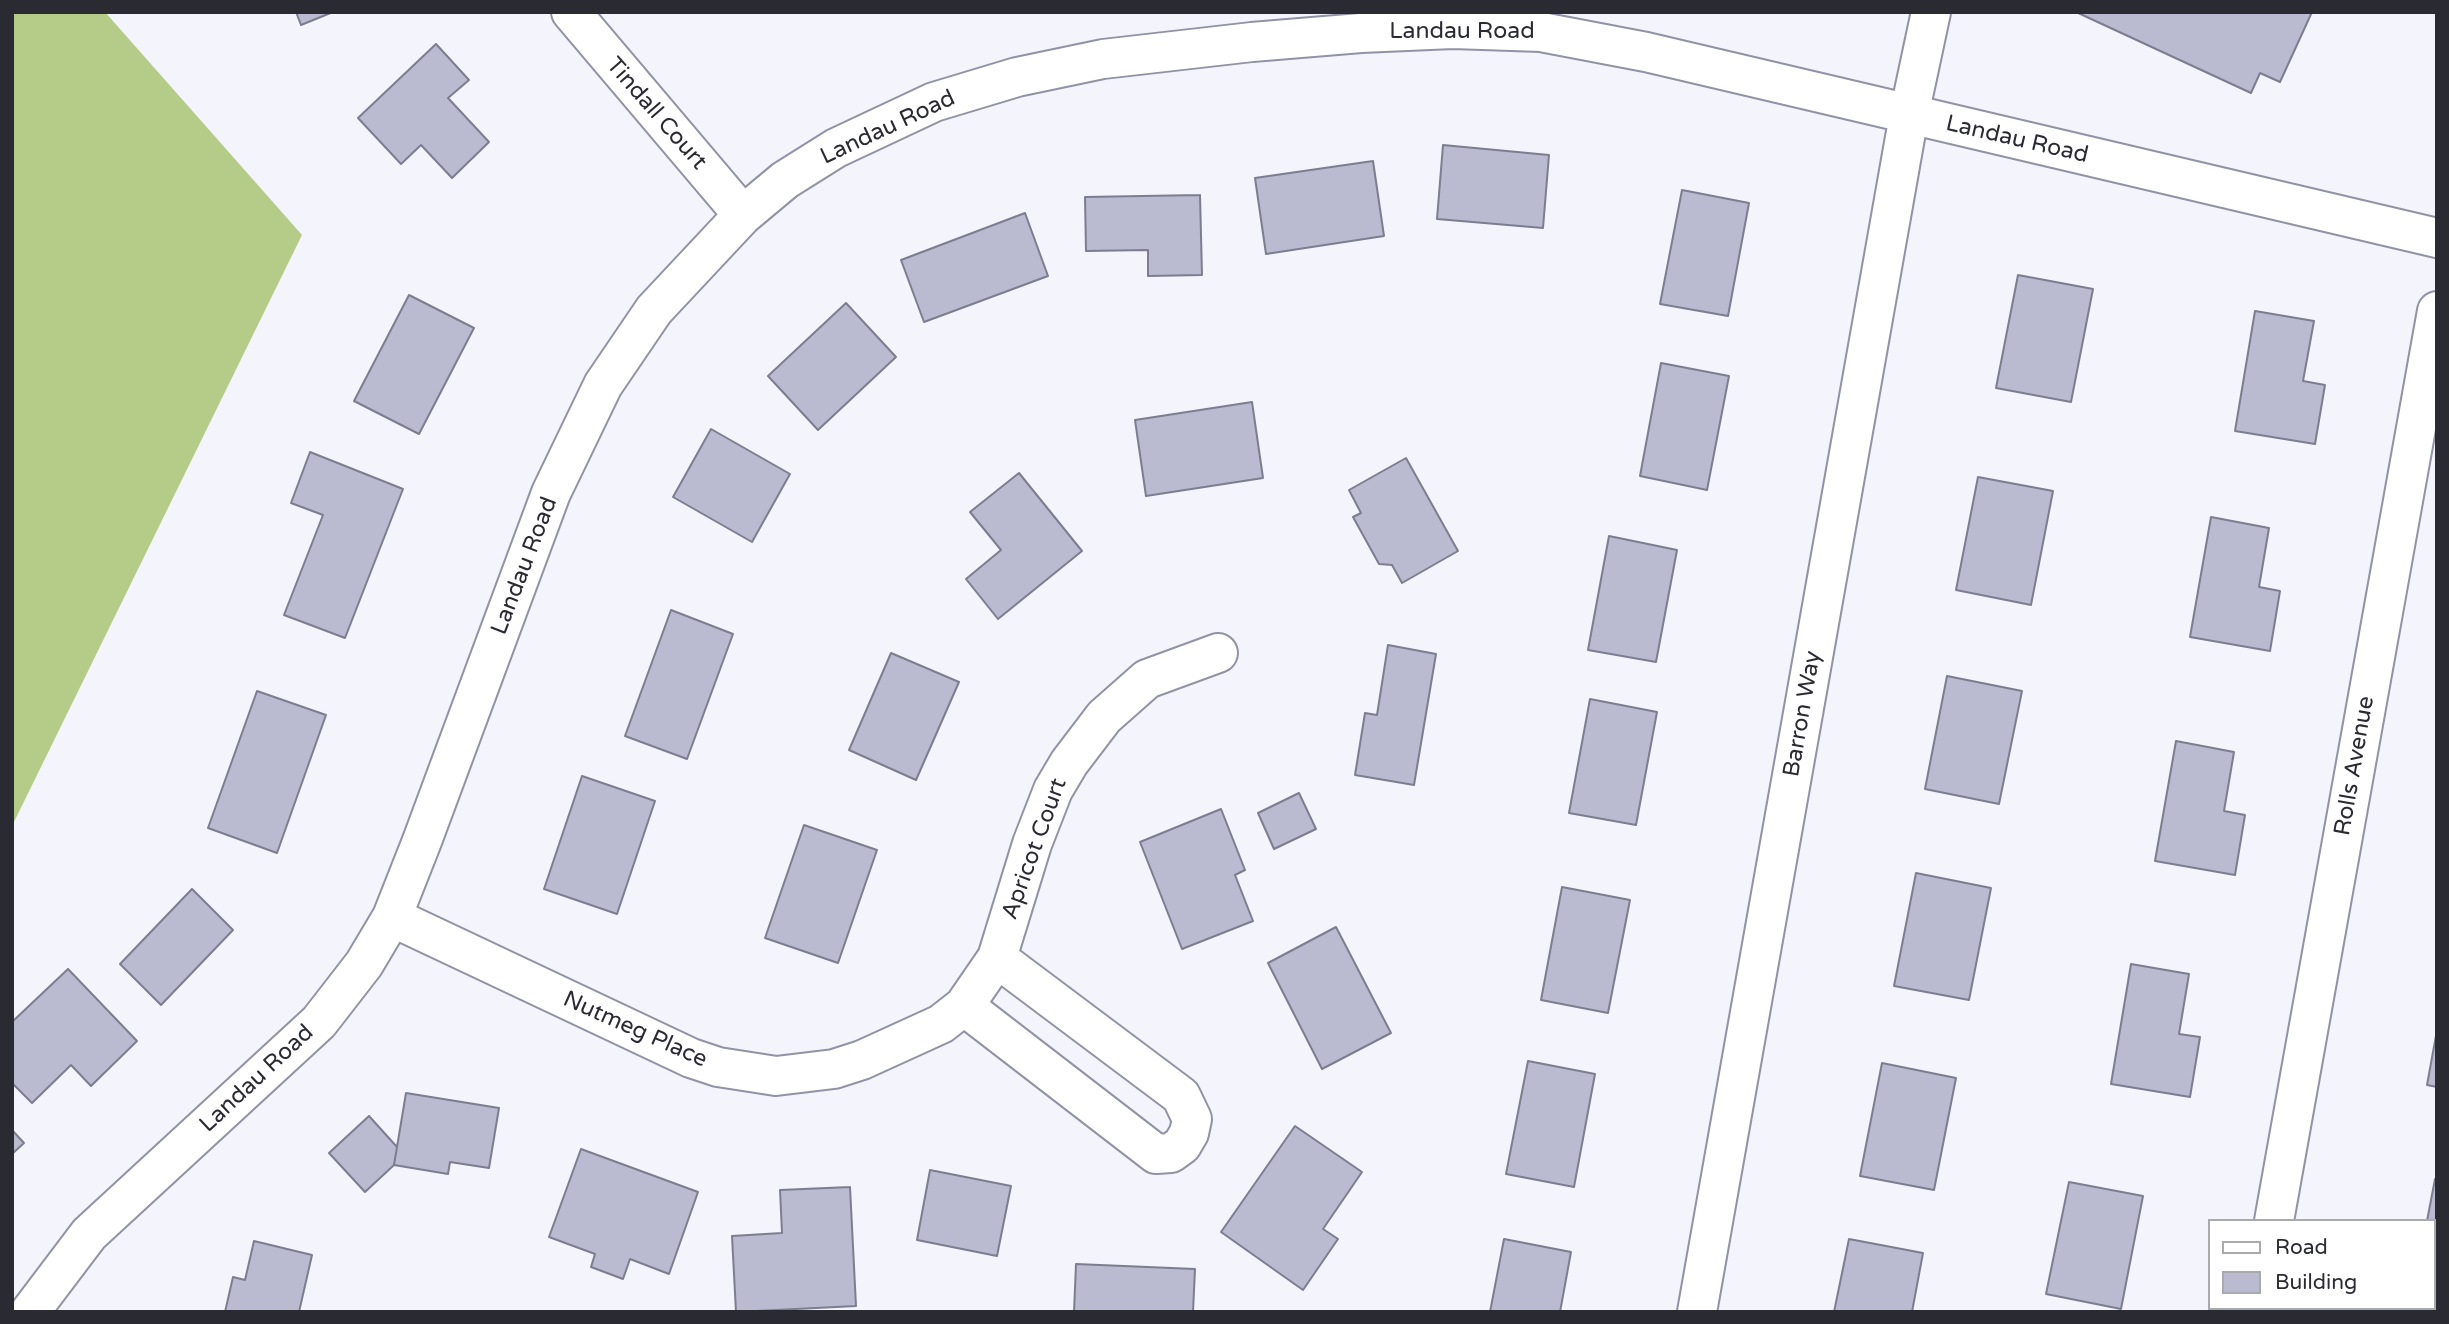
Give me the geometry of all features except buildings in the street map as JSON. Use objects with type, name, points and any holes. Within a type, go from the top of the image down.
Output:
[{"type":"street","name":"Tindall Court","points":[[571,12],[743,215]]},
{"type":"street","name":"Barron Way","points":[[1697,1312],[1909,115],[1931,12]]},
{"type":"street","name":"Landau Road","points":[[30,1312],[89,1234],[319,1022],[364,964],[392,917],[551,493],[603,385],[654,310],[743,215],[785,180],[836,148],[934,102],[1017,77],[1252,27],[1361,33],[1453,29],[1541,32],[1646,52],[2437,238]]},
{"type":"street","name":"Rolls Avenue","points":[[2274,1219],[2437,311]]},
{"type":"street","name":"Apricot Court","points":[[997,958],[1032,844],[1053,790],[1069,763],[1104,717],[1147,678],[1219,653]]},
{"type":"street","name":"Nutmeg Place","points":[[392,917],[691,1058],[718,1068],[776,1076],[834,1069],[862,1060],[940,1024],[964,1006],[997,958]]},
{"type":"street","points":[[964,1006],[1156,1154],[1171,1153],[1182,1144],[1189,1133],[1192,1119],[1181,1096],[997,958]]},
{"type":"green space","points":[[12,12],[105,12],[302,235],[12,826]]}]
